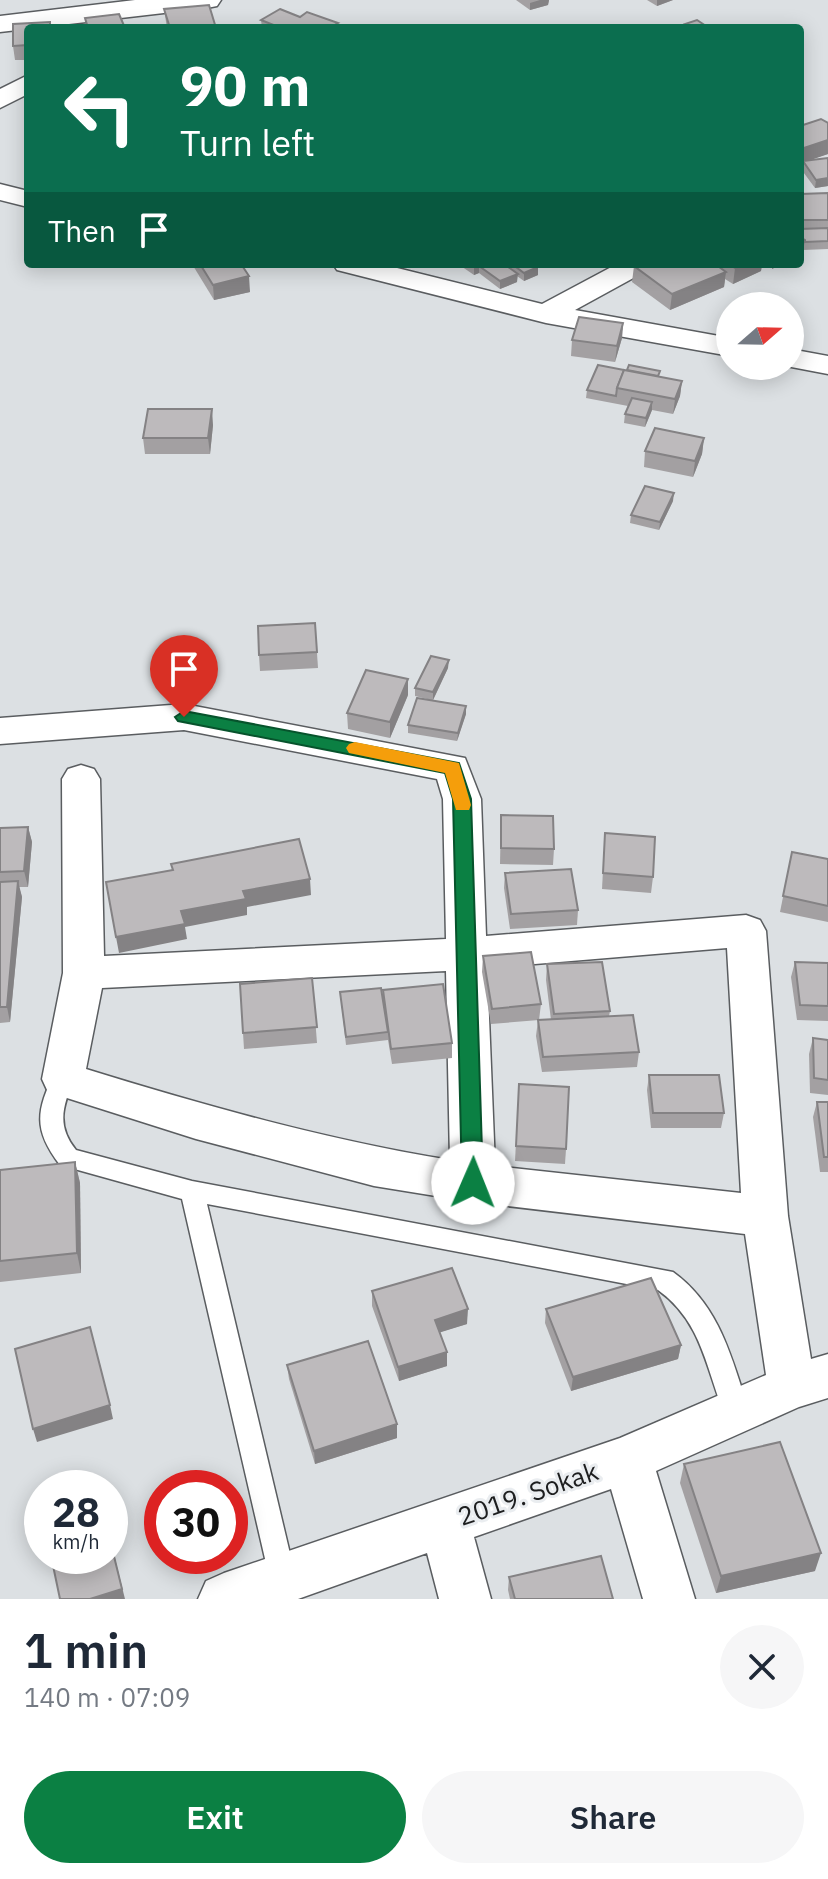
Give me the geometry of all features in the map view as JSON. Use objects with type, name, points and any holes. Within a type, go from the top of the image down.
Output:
[{"type":"street","points":[[0,24],[55,23],[207,0]]},
{"type":"street","points":[[0,100],[24,85]]},
{"type":"street","points":[[0,192],[24,198]]},
{"type":"street","points":[[546,314],[631,268]]},
{"type":"street","points":[[391,269],[546,314],[716,344]]},
{"type":"street","points":[[804,361],[828,365]]},
{"type":"street","points":[[0,731],[184,717],[452,768],[462,799],[473,1183]]},
{"type":"street","points":[[81,779],[84,973],[63,1079],[196,1121],[374,1167],[473,1183],[765,1216]]},
{"type":"street","points":[[84,973],[467,954],[746,931],[765,1216],[810,1382]]},
{"type":"street","name":"2019. Sokak","points":[[224,1599],[627,1459],[810,1382]]},
{"type":"street","points":[[627,1459],[669,1599]]},
{"type":"street","points":[[445,1523],[465,1599]]},
{"type":"lane","points":[[63,1079],[49,1111],[49,1122],[58,1146],[68,1158],[192,1191],[664,1280],[688,1297],[704,1319],[736,1411]]},
{"type":"lane","points":[[192,1191],[282,1579]]},
{"type":"building","points":[[209,5],[215,24],[169,24],[164,9]]},
{"type":"building","points":[[280,9],[300,17],[307,12],[338,23],[271,24],[261,20]]},
{"type":"building","points":[[119,14],[123,24],[87,24],[85,18]]},
{"type":"building","points":[[50,22],[24,24],[24,45],[13,46],[13,24]]},
{"type":"building","points":[[821,119],[828,123],[828,140],[804,148],[804,125]]},
{"type":"building","points":[[828,158],[828,178],[816,180],[804,161]]},
{"type":"building","points":[[828,193],[828,220],[804,220],[804,194]]},
{"type":"building","points":[[828,228],[828,241],[805,242],[804,229]]},
{"type":"building","points":[[202,268],[244,268],[249,276],[213,285]]},
{"type":"building","points":[[482,268],[510,268],[518,274],[500,281]]},
{"type":"building","points":[[517,268],[536,268],[524,273]]},
{"type":"building","points":[[637,268],[720,268],[726,272],[672,294]]},
{"type":"building","points":[[579,317],[623,323],[617,346],[572,340]]},
{"type":"building","points":[[598,365],[624,370],[616,396],[587,390]]},
{"type":"building","points":[[629,365],[660,371],[658,376],[627,370]]},
{"type":"building","points":[[624,370],[682,381],[675,399],[617,388]]},
{"type":"building","points":[[632,398],[652,402],[646,418],[625,414]]},
{"type":"building","points":[[148,409],[212,409],[208,438],[143,438]]},
{"type":"building","points":[[655,428],[704,438],[695,461],[645,451]]},
{"type":"building","points":[[645,486],[674,493],[660,522],[631,515]]},
{"type":"building","points":[[315,623],[317,652],[259,655],[258,626]]},
{"type":"building","points":[[431,656],[449,660],[433,692],[415,688]]},
{"type":"building","points":[[366,670],[408,679],[390,722],[347,713]]},
{"type":"building","points":[[417,698],[466,706],[458,733],[408,725]]},
{"type":"building","points":[[501,815],[553,816],[554,849],[501,848]]},
{"type":"building","points":[[28,827],[24,871],[0,872],[0,828]]},
{"type":"building","points":[[605,833],[655,837],[653,877],[603,873]]},
{"type":"building","points":[[299,839],[310,879],[243,891],[246,899],[181,911],[185,924],[116,937],[106,882],[173,870],[171,864]]},
{"type":"building","points":[[792,852],[828,859],[828,906],[783,896]]},
{"type":"building","points":[[571,869],[578,910],[511,914],[505,873]]},
{"type":"building","points":[[18,881],[7,1007],[0,1007],[0,882]]},
{"type":"building","points":[[531,952],[541,1004],[492,1009],[483,956]]},
{"type":"building","points":[[602,962],[610,1011],[554,1014],[547,964]]},
{"type":"building","points":[[795,962],[828,963],[828,1006],[800,1005]]},
{"type":"building","points":[[312,978],[317,1027],[243,1033],[240,984]]},
{"type":"building","points":[[443,984],[452,1043],[391,1049],[383,990]]},
{"type":"building","points":[[381,988],[388,1032],[346,1037],[340,992]]},
{"type":"building","points":[[633,1015],[639,1052],[543,1057],[538,1020]]},
{"type":"building","points":[[813,1038],[828,1040],[828,1080],[814,1078]]},
{"type":"building","points":[[649,1075],[719,1075],[724,1113],[653,1113]]},
{"type":"building","points":[[519,1084],[569,1087],[566,1149],[516,1146]]},
{"type":"building","points":[[817,1102],[828,1102],[828,1157],[824,1157]]},
{"type":"building","points":[[75,1162],[77,1253],[0,1261],[0,1170]]},
{"type":"building","points":[[452,1268],[468,1309],[435,1320],[447,1352],[398,1367],[372,1291]]},
{"type":"building","points":[[651,1278],[681,1345],[573,1377],[546,1309]]},
{"type":"building","points":[[90,1327],[110,1405],[33,1429],[15,1349]]},
{"type":"building","points":[[368,1341],[397,1424],[314,1451],[287,1365]]},
{"type":"building","points":[[780,1442],[821,1553],[721,1576],[684,1464]]},
{"type":"building","points":[[601,1556],[613,1599],[515,1599],[509,1577]]},
{"type":"building","points":[[55,1574],[118,1574],[122,1589],[90,1599],[60,1599]]},
{"type":"slow traffic","points":[[355,748],[452,768],[462,805]]},
{"type":"route","points":[[184,717],[452,768],[462,799],[473,1183]]}]
